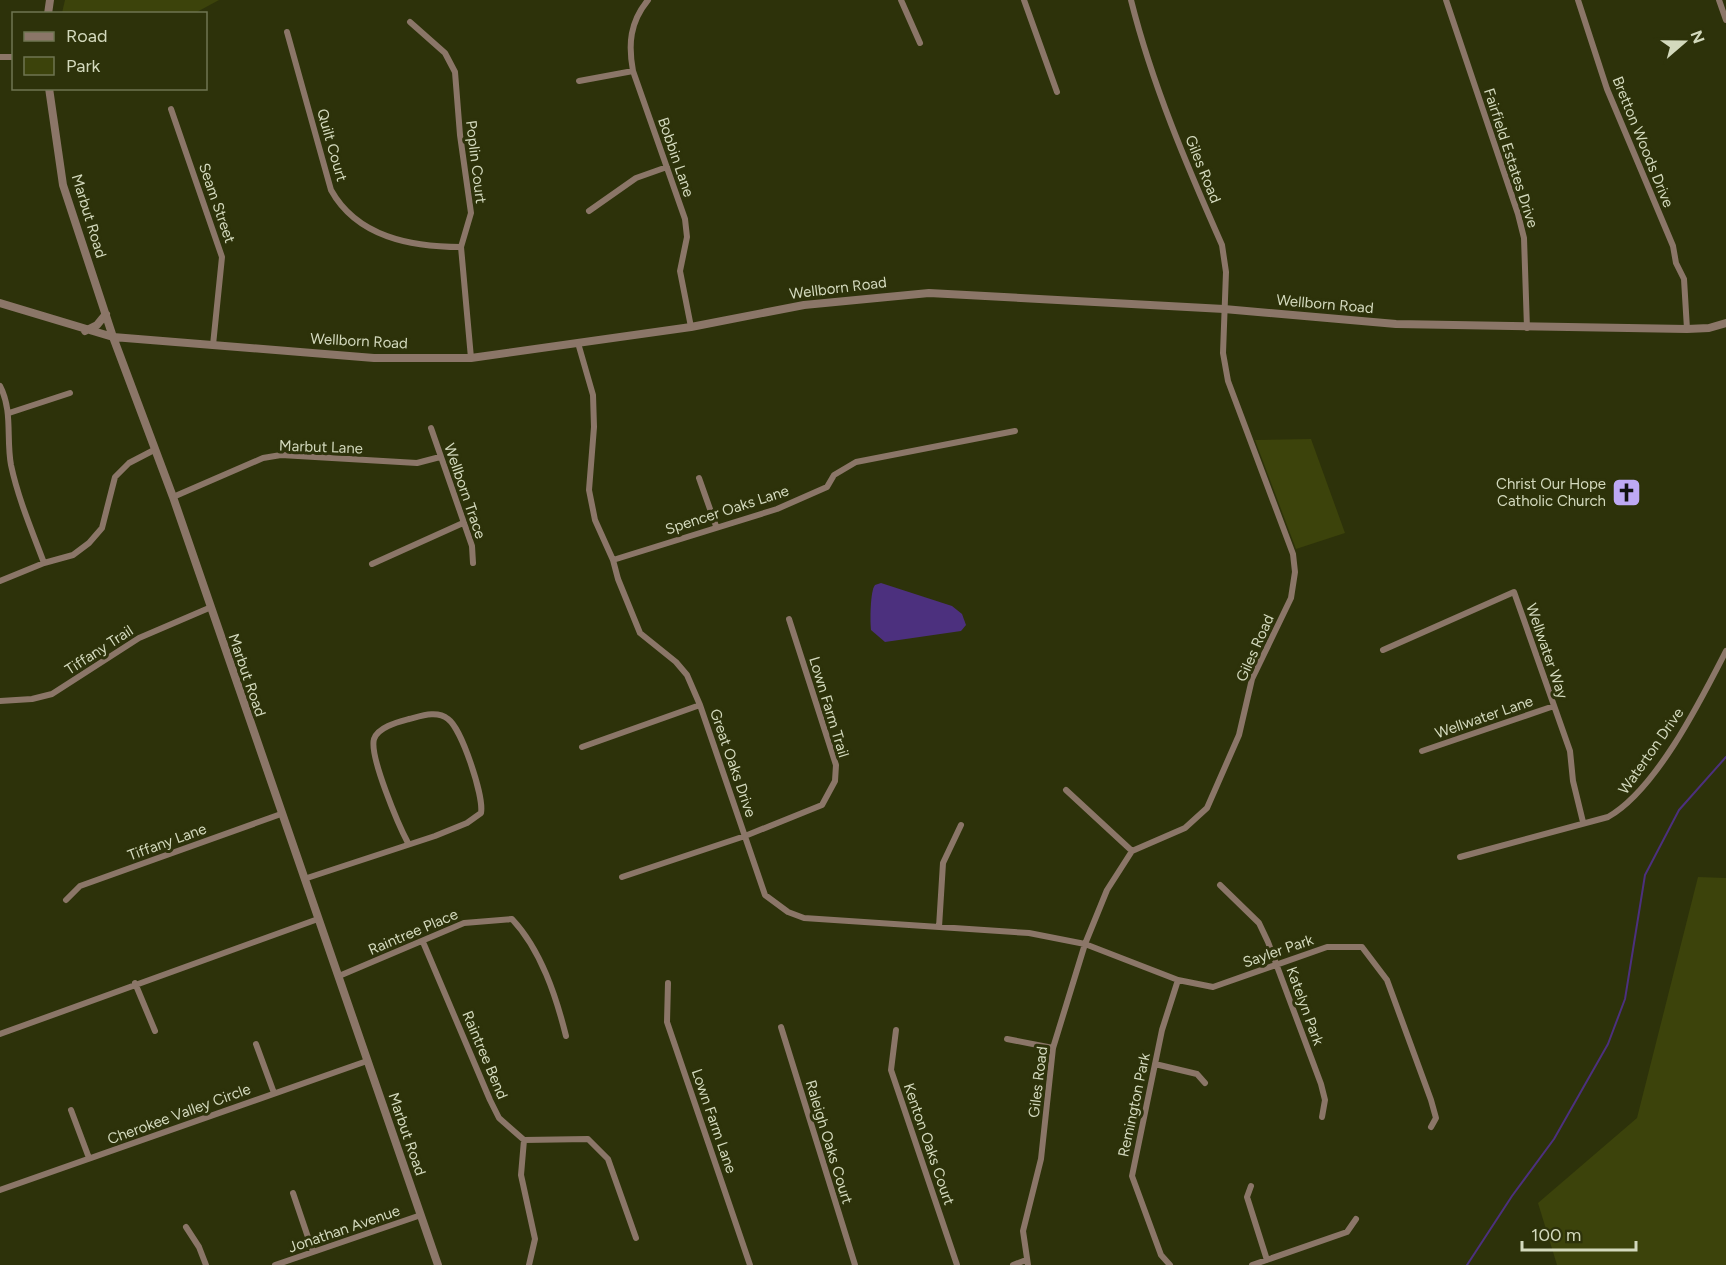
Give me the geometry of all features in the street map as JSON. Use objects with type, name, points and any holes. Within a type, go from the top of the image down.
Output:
[{"type":"street","name":"Bobbin Lane","points":[[648,0],[638,13],[629,46],[633,71],[685,219],[687,237],[680,271],[691,327]]},
{"type":"street","points":[[901,0],[920,43]]},
{"type":"street","points":[[1024,0],[1057,92]]},
{"type":"street","name":"Giles Road","points":[[1027,1263],[1023,1231],[1041,1159],[1053,1048],[1085,944],[1107,890],[1132,851],[1185,828],[1207,808],[1239,735],[1252,679],[1291,597],[1295,572],[1293,554],[1228,381],[1223,353],[1226,272],[1222,246],[1143,51],[1131,0]]},
{"type":"street","name":"Fairfield Estates Drive","points":[[1446,0],[1524,238],[1527,328]]},
{"type":"street","name":"Bretton Woods Drive","points":[[1578,0],[1607,88],[1673,246],[1676,263],[1684,279],[1688,329]]},
{"type":"street","points":[[1719,0],[1726,20]]},
{"type":"street","name":"Poplin Court","points":[[410,22],[445,53],[455,72],[460,135],[471,213],[461,247],[471,358]]},
{"type":"street","name":"Quilt Court","points":[[287,32],[332,190],[341,207],[356,221],[403,242],[425,247],[461,247]]},
{"type":"street","points":[[579,81],[633,71]]},
{"type":"street","name":"Marbut Road","points":[[49,90],[63,185],[113,337],[173,497],[209,608],[438,1265]]},
{"type":"street","name":"Seam Street","points":[[171,109],[222,257],[213,345]]},
{"type":"street","points":[[589,211],[636,178],[667,167]]},
{"type":"street","name":"Wellborn Road","points":[[0,303],[85,331],[113,337],[374,358],[471,358],[691,327],[804,305],[929,293],[1224,309],[1396,324],[1688,329],[1726,323]]},
{"type":"street","points":[[85,331],[97,325],[106,314]]},
{"type":"street","name":"Great Oaks Drive","points":[[578,343],[593,395],[594,427],[589,490],[595,520],[613,560],[618,579],[640,633],[682,668],[700,705],[765,895],[788,912],[804,918],[1029,933],[1085,944]]},
{"type":"street","points":[[0,386],[9,414],[11,463],[21,501],[44,563]]},
{"type":"street","points":[[9,414],[70,393]]},
{"type":"street","name":"Wellborn Trace","points":[[431,428],[472,546],[473,563]]},
{"type":"street","name":"Spencer Oaks Lane","points":[[613,560],[777,508],[826,487],[834,475],[856,462],[1015,431]]},
{"type":"street","points":[[0,581],[44,563],[73,555],[89,543],[102,528],[115,477],[129,463],[154,450]]},
{"type":"street","name":"Marbut Lane","points":[[173,497],[263,458],[280,455],[417,463],[440,457]]},
{"type":"street","points":[[699,478],[716,526]]},
{"type":"street","points":[[372,564],[463,523]]},
{"type":"street","name":"Wellwater Way","points":[[1383,650],[1514,592],[1570,750],[1573,782],[1583,822]]},
{"type":"street","name":"Tiffany Trail","points":[[0,701],[32,699],[52,694],[139,638],[209,608]]},
{"type":"street","name":"Lown Farm Trail","points":[[622,878],[745,836],[822,805],[835,781],[836,765],[789,619]]},
{"type":"street","name":"Waterton Drive","points":[[1460,857],[1608,817],[1633,799],[1682,731],[1726,651]]},
{"type":"street","points":[[582,747],[700,705]]},
{"type":"street","name":"Wellwater Lane","points":[[1422,751],[1554,706]]},
{"type":"street","points":[[304,879],[467,823],[475,818],[482,807],[456,728],[440,714],[429,714],[401,721],[379,731],[374,738],[375,757],[397,822],[408,843]]},
{"type":"street","points":[[1066,790],[1132,851]]},
{"type":"street","name":"Tiffany Lane","points":[[66,900],[80,886],[282,814]]},
{"type":"street","points":[[939,927],[943,863],[961,825]]},
{"type":"street","name":"Katelyn Park","points":[[1220,885],[1259,923],[1277,964],[1325,1100],[1322,1117]]},
{"type":"street","points":[[0,1034],[135,983],[318,919]]},
{"type":"street","name":"Raintree Place","points":[[339,976],[464,923],[512,919],[525,932],[537,954],[566,1036]]},
{"type":"street","name":"Raintree Bend","points":[[423,942],[499,1118],[524,1140]]},
{"type":"street","name":"Sayler Park","points":[[1085,944],[1178,980],[1213,987],[1327,947],[1362,947],[1381,970],[1394,1000],[1431,1100],[1436,1118],[1431,1127]]},
{"type":"street","name":"Remington Park","points":[[1170,1265],[1161,1255],[1132,1176],[1155,1064],[1178,980]]},
{"type":"street","points":[[135,983],[155,1031]]},
{"type":"street","name":"Lown Farm Lane","points":[[669,983],[667,1022],[750,1265]]},
{"type":"street","name":"Raleigh Oaks Court","points":[[781,1027],[855,1265]]},
{"type":"street","name":"Kenton Oaks Court","points":[[896,1030],[891,1070],[957,1265]]},
{"type":"street","points":[[1007,1039],[1053,1048]]},
{"type":"street","points":[[256,1044],[274,1093]]},
{"type":"street","name":"Cherokee Valley Circle","points":[[0,1190],[367,1061]]},
{"type":"street","points":[[1155,1064],[1197,1074],[1205,1083]]},
{"type":"street","points":[[71,1110],[89,1158]]},
{"type":"street","points":[[529,1265],[535,1239],[521,1175],[524,1140],[588,1139],[608,1160],[636,1238]]},
{"type":"street","points":[[1251,1186],[1246,1197],[1267,1260]]},
{"type":"street","points":[[293,1193],[313,1252]]},
{"type":"street","name":"Jonathan Avenue","points":[[275,1265],[421,1215]]},
{"type":"street","points":[[1252,1265],[1347,1232],[1356,1219]]},
{"type":"street","points":[[186,1227],[199,1247],[206,1265]]},
{"type":"street","points":[[1012,1265],[1027,1263]]},
{"type":"green space","points":[[65,0],[219,0],[197,12],[62,12]]},
{"type":"green space","points":[[1311,439],[1345,533],[1296,549],[1255,440]]},
{"type":"green space","points":[[1698,877],[1726,878],[1726,1265],[1557,1265],[1538,1203],[1637,1118]]},
{"type":"shaded area","points":[[881,583],[952,606],[962,614],[966,625],[961,631],[885,642],[871,630],[873,588]]},
{"type":"waterway","points":[[1467,1265],[1512,1196],[1554,1139],[1608,1044],[1625,999],[1645,875],[1679,810],[1726,757]]},
{"type":"place","name":"Christ Our Hope Catholic Church","points":[[1627,493]]}]
